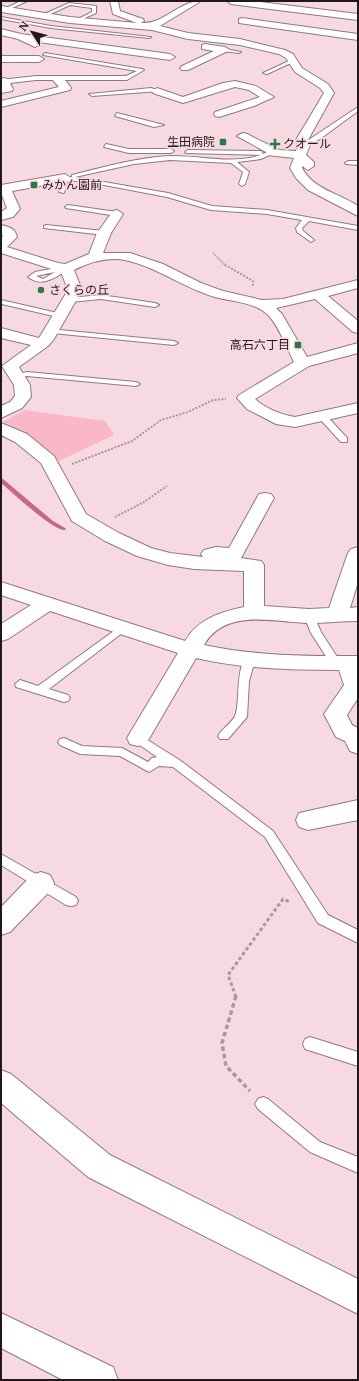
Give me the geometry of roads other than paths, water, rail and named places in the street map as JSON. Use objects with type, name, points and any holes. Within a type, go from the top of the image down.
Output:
[{"type":"street","points":[[114,1],[115,9],[120,14],[153,27],[188,36],[240,42],[282,52],[290,56],[298,70],[324,86],[329,93],[324,105],[304,134],[302,140],[302,150],[296,168],[298,174],[306,183],[352,206],[358,212]]},
{"type":"street","points":[[2,12],[153,27],[197,1]]},
{"type":"street","points":[[231,1],[270,3],[358,17]]},
{"type":"street","points":[[270,3],[242,21],[358,37]]},
{"type":"street","points":[[240,42],[266,25]]},
{"type":"street","points":[[137,26],[170,57],[195,76]]},
{"type":"street","points":[[1,32],[21,37],[91,45],[170,57]]},
{"type":"street","points":[[21,37],[39,46],[42,57],[36,78]]},
{"type":"street","points":[[154,42],[225,50]]},
{"type":"street","points":[[7,44],[18,45],[42,57]]},
{"type":"street","points":[[185,68],[225,50]]},
{"type":"street","points":[[1,59],[42,57]]},
{"type":"street","points":[[1,104],[66,88],[57,79]]},
{"type":"street","points":[[208,80],[227,85]]},
{"type":"street","points":[[157,91],[183,100],[227,85],[235,84],[252,88],[269,96]]},
{"type":"street","points":[[157,91],[174,88]]},
{"type":"street","points":[[195,96],[212,102]]},
{"type":"street","points":[[269,96],[269,111]]},
{"type":"street","points":[[219,114],[269,96]]},
{"type":"street","points":[[243,140],[269,153],[302,150]]},
{"type":"street","points":[[302,150],[308,162],[307,168],[309,174],[315,181],[330,188],[344,191]]},
{"type":"street","points":[[1,216],[9,214],[14,209],[3,189],[65,178]]},
{"type":"street","points":[[95,257],[104,233],[117,214]]},
{"type":"street","points":[[1,229],[9,232],[10,237],[1,246]]},
{"type":"street","points":[[1,249],[56,267],[67,268],[84,260],[95,257],[125,256],[136,258],[196,286],[219,294],[257,302],[283,303],[358,284]]},
{"type":"street","points":[[67,268],[75,290],[62,316],[47,337],[10,366],[22,384],[23,397],[16,404],[2,426],[21,438],[48,460],[79,517],[98,528],[144,552],[194,563],[254,565],[254,612]]},
{"type":"street","points":[[319,295],[358,329]]},
{"type":"street","points":[[257,302],[275,314],[304,363]]},
{"type":"street","points":[[1,333],[47,337]]},
{"type":"street","points":[[358,348],[304,363],[245,398],[253,406],[282,420],[295,422],[358,408]]},
{"type":"street","points":[[1,356],[18,360]]},
{"type":"street","points":[[194,563],[216,553],[235,554],[265,498]]},
{"type":"street","points":[[336,615],[358,553]]},
{"type":"street","points":[[1,588],[191,650],[224,657],[279,663],[347,663],[355,686],[335,714],[344,731],[354,736],[358,745]]},
{"type":"street","points":[[1,634],[47,604]]},
{"type":"street","points":[[138,738],[198,637],[214,623],[233,616],[254,612],[309,616],[358,614]]},
{"type":"street","points":[[308,820],[358,810]]},
{"type":"street","points":[[1,924],[41,883]]},
{"type":"street","points":[[1,1084],[99,1166],[358,1297]]},
{"type":"street","points":[[1,1330],[100,1380]]},
{"type":"lane","points":[[2,12],[25,1]]},
{"type":"lane","points":[[42,16],[69,4],[94,7],[94,13],[80,20]]},
{"type":"lane","points":[[2,12],[51,27],[154,42]]},
{"type":"lane","points":[[225,50],[240,52]]},
{"type":"lane","points":[[2,84],[36,78],[127,78],[142,70],[113,64],[42,57]]},
{"type":"lane","points":[[113,64],[122,59]]},
{"type":"lane","points":[[265,73],[293,60]]},
{"type":"lane","points":[[92,94],[151,90],[157,91]]},
{"type":"lane","points":[[302,150],[324,134],[347,114],[358,109]]},
{"type":"lane","points":[[117,116],[154,125],[161,125]]},
{"type":"lane","points":[[243,140],[269,153]]},
{"type":"lane","points":[[214,152],[215,145]]},
{"type":"lane","points":[[106,146],[129,151],[269,153]]},
{"type":"lane","points":[[65,178],[161,158],[233,162],[259,158],[269,153]]},
{"type":"lane","points":[[233,162],[246,172],[242,184]]},
{"type":"lane","points":[[348,163],[358,164]]},
{"type":"lane","points":[[62,192],[65,178]]},
{"type":"lane","points":[[65,178],[168,195],[212,208],[267,212],[358,228]]},
{"type":"lane","points":[[68,207],[117,214]]},
{"type":"lane","points":[[307,219],[299,228],[300,232],[311,240]]},
{"type":"lane","points":[[46,227],[104,233]]},
{"type":"lane","points":[[70,300],[101,297],[156,305]]},
{"type":"lane","points":[[2,302],[62,316]]},
{"type":"lane","points":[[47,337],[174,343]]},
{"type":"lane","points":[[16,376],[27,374],[136,384]]},
{"type":"lane","points":[[322,416],[344,440]]},
{"type":"lane","points":[[309,616],[316,633],[347,663]]},
{"type":"lane","points":[[40,690],[122,628]]},
{"type":"lane","points":[[224,736],[241,717],[244,682],[250,660]]},
{"type":"lane","points":[[20,684],[64,698]]},
{"type":"lane","points":[[138,738],[177,764],[269,834],[323,919],[358,937]]},
{"type":"lane","points":[[64,742],[80,750],[122,752],[149,768],[156,761],[177,764]]},
{"type":"lane","points":[[1,859],[71,901]]},
{"type":"lane","points":[[310,1044],[358,1059]]},
{"type":"lane","points":[[263,1104],[315,1147],[358,1165]]},
{"type":"waterway","points":[[1,480],[51,522],[63,529]]},
{"type":"place","name":"生田病院","points":[[223,142]]},
{"type":"place","name":"クオール","points":[[275,144]]},
{"type":"place","name":"みかん園前","points":[[34,185]]},
{"type":"place","name":"さくらの丘","points":[[41,290]]},
{"type":"place","name":"高石六丁目","points":[[298,345]]}]
